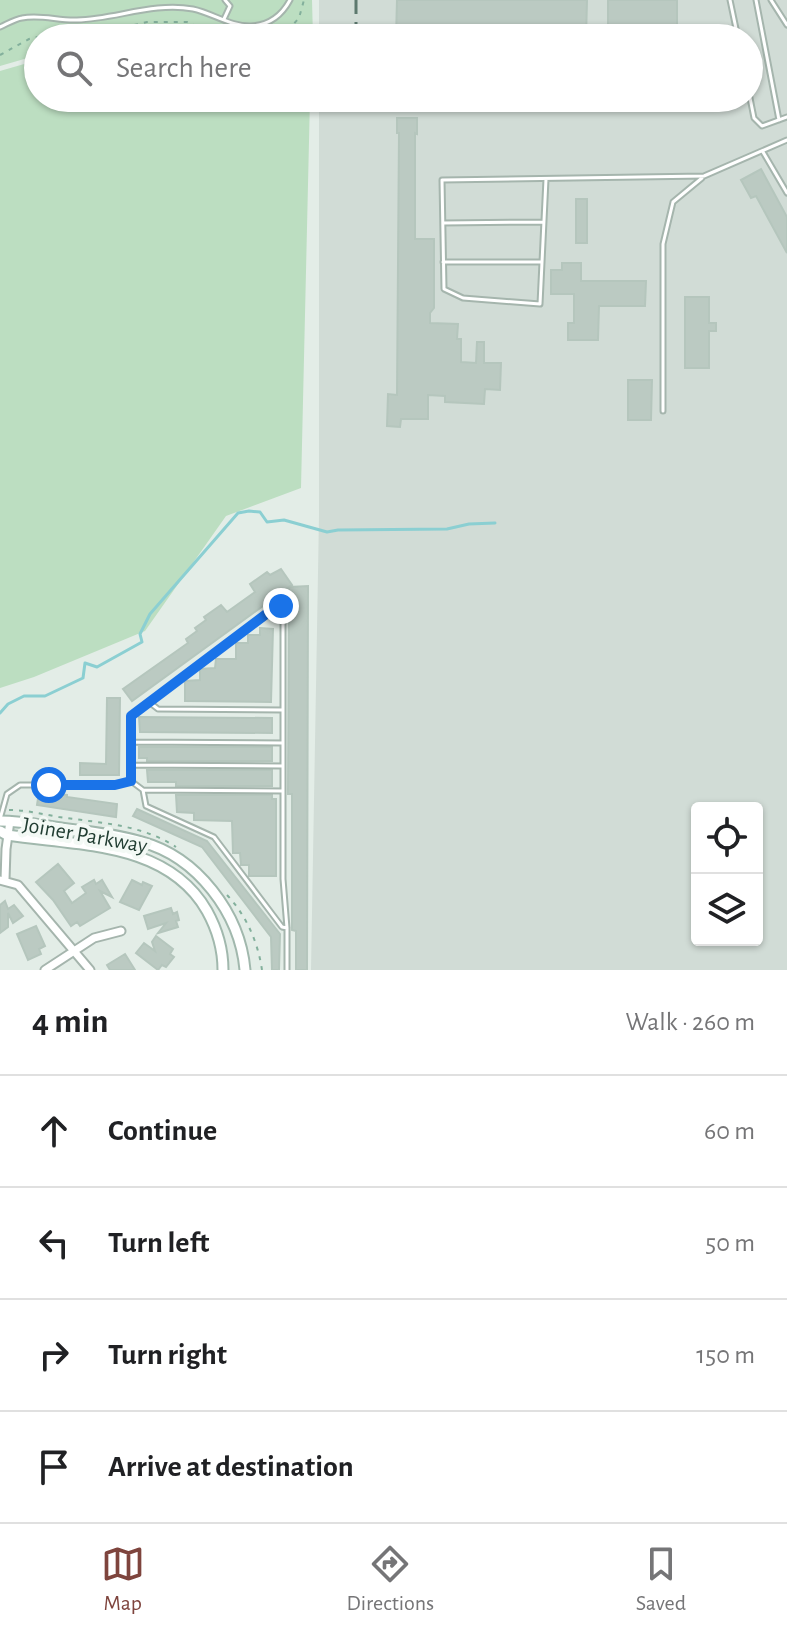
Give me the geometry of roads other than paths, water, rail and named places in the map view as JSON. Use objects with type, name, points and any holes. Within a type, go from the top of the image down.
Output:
[{"type":"street","points":[[3,820],[3,880],[18,885],[90,970]]},
{"type":"street","name":"Joiner Parkway","points":[[3,820],[118,836],[144,842],[183,861],[224,908],[240,945],[245,970]]},
{"type":"street","name":"Joiner Parkway","points":[[4,833],[127,853],[159,864],[174,874],[201,901],[217,933],[223,970]]},
{"type":"street","points":[[45,970],[94,938],[121,931]]},
{"type":"lane","points":[[225,0],[230,6]]},
{"type":"lane","points":[[224,19],[235,0]]},
{"type":"lane","points":[[260,24],[276,18],[290,0]]},
{"type":"lane","points":[[730,0],[735,24]]},
{"type":"lane","points":[[756,0],[761,24]]},
{"type":"lane","points":[[771,0],[787,25]]},
{"type":"lane","points":[[0,27],[22,18],[83,20],[151,9],[192,9],[236,24]]},
{"type":"lane","points":[[763,37],[779,120]]},
{"type":"lane","points":[[753,112],[762,126],[787,117]]},
{"type":"lane","points":[[663,411],[663,244],[673,202],[704,176],[787,140]]},
{"type":"lane","points":[[762,150],[787,193]]},
{"type":"lane","points":[[546,179],[540,304],[463,298],[444,289],[442,180],[704,176]]},
{"type":"lane","points":[[443,223],[544,222]]},
{"type":"lane","points":[[443,262],[542,262]]},
{"type":"lane","points":[[131,781],[131,716],[281,606],[283,879],[287,970]]},
{"type":"lane","points":[[149,702],[158,709],[283,710]]},
{"type":"lane","points":[[131,742],[283,743]]},
{"type":"lane","points":[[131,765],[283,766]]},
{"type":"lane","points":[[131,781],[143,790],[283,791]]},
{"type":"lane","points":[[3,820],[7,794],[20,785],[115,785],[131,781]]},
{"type":"lane","points":[[143,790],[146,806],[214,837],[282,927],[287,928]]},
{"type":"waterway","points":[[0,713],[8,704],[24,696],[45,696],[83,678],[85,663],[97,667],[142,642],[140,634],[150,614],[238,513],[260,512],[267,522],[284,520],[327,532],[447,529],[495,523]]},
{"type":"railway","points":[[356,0],[356,24]]}]
